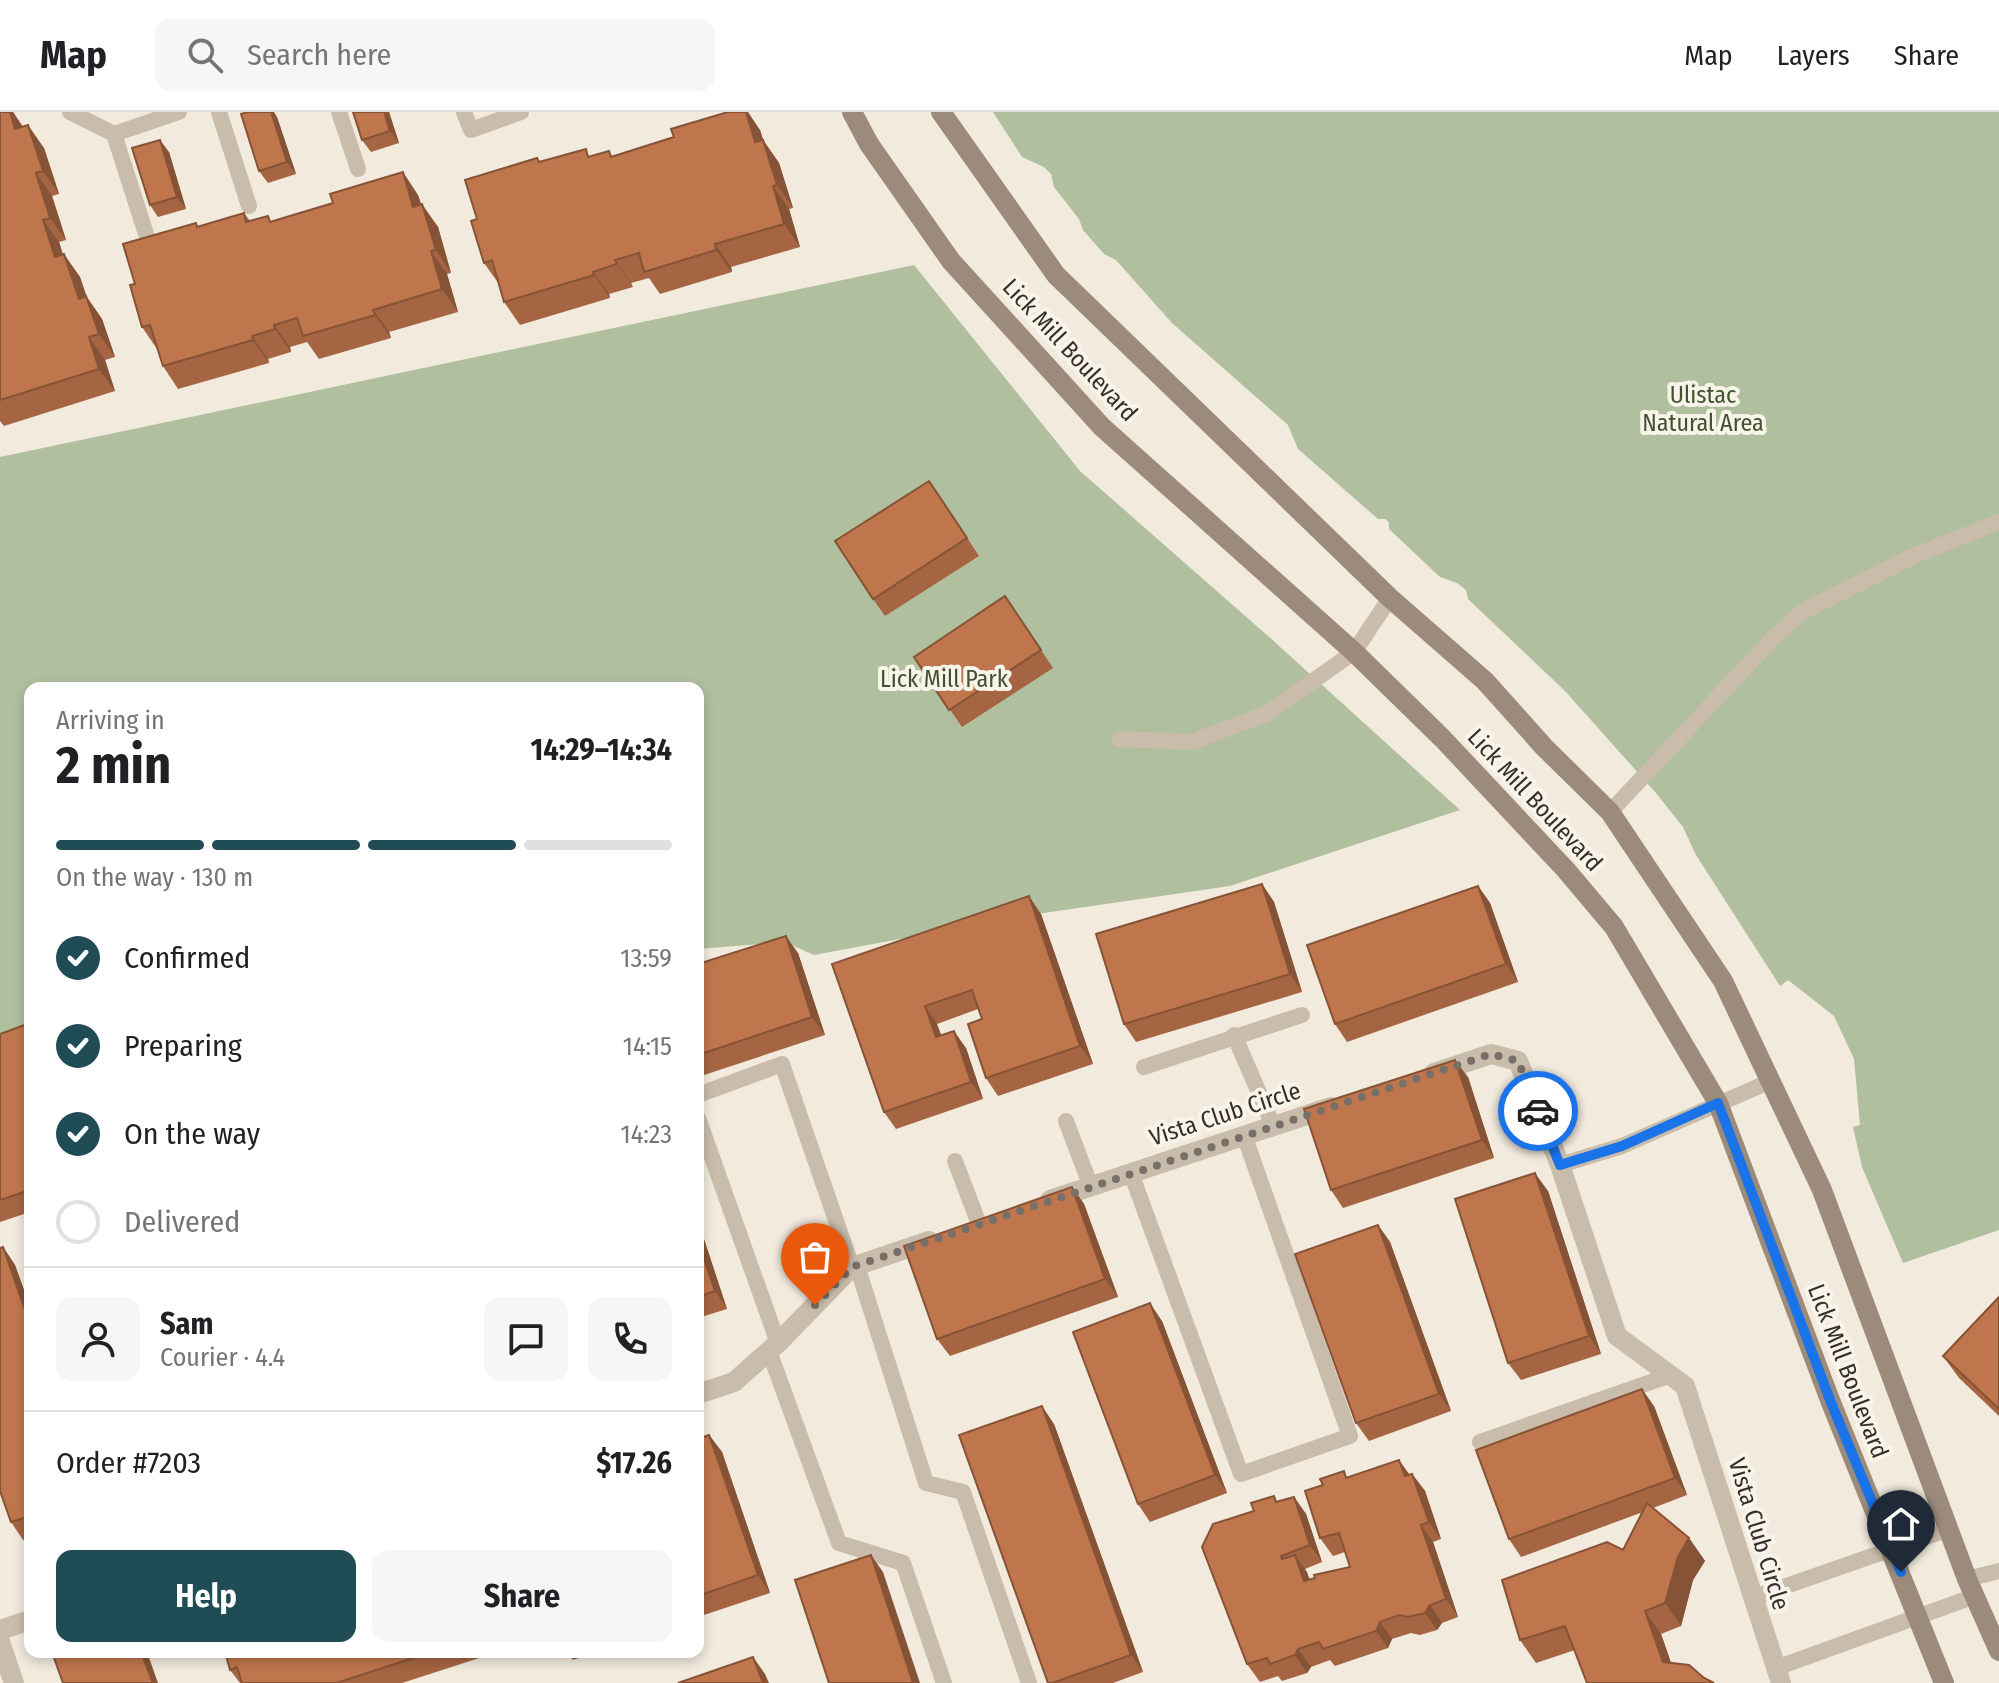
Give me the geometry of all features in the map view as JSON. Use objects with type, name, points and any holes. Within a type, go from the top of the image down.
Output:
[{"type":"main road","name":"Lick Mill Boulevard","points":[[852,112],[869,144],[951,261],[1102,427],[1354,652],[1443,739],[1556,859],[1614,927],[1718,1103],[1830,1400],[1944,1683]]},
{"type":"main road","name":"Lick Mill Boulevard","points":[[941,112],[1056,275],[1390,598],[1485,681],[1544,747],[1610,812],[1723,981],[1822,1190],[1971,1587],[1999,1651]]},
{"type":"street","name":"Vista Club Circle","points":[[1421,1077],[1491,1054],[1518,1061],[1560,1165],[1617,1336],[1685,1386],[1779,1676]]},
{"type":"street","name":"Vista Club Circle","points":[[1035,1205],[1345,1102]]},
{"type":"street","points":[[704,1392],[734,1382],[855,1267],[973,1226]]},
{"type":"street","points":[[0,1630],[24,1622]]},
{"type":"street","points":[[0,1642],[14,1683]]},
{"type":"lane","points":[[70,112],[114,134],[179,112]]},
{"type":"lane","points":[[219,112],[249,206]]},
{"type":"lane","points":[[339,112],[358,169]]},
{"type":"lane","points":[[464,112],[471,130],[521,112]]},
{"type":"lane","points":[[114,134],[146,234]]},
{"type":"lane","points":[[1610,812],[1776,635],[1805,610],[1913,556],[1999,522]]},
{"type":"lane","points":[[1120,739],[1192,742],[1268,713],[1354,652],[1390,598]]},
{"type":"lane","points":[[1144,1067],[1302,1015]]},
{"type":"lane","points":[[1234,1035],[1273,1125]]},
{"type":"lane","points":[[704,1093],[782,1064],[855,1267],[926,1483],[963,1492],[1029,1683]]},
{"type":"lane","points":[[1560,1165],[1622,1146],[1771,1081]]},
{"type":"lane","points":[[1066,1121],[1091,1187]]},
{"type":"lane","points":[[1131,1173],[1241,1474],[1350,1436],[1244,1135]]},
{"type":"lane","points":[[704,1136],[839,1543],[903,1563],[944,1683]]},
{"type":"lane","points":[[955,1161],[973,1226]]},
{"type":"lane","points":[[1480,1442],[1671,1375]]},
{"type":"lane","points":[[1752,1598],[1949,1529]]},
{"type":"lane","points":[[1779,1676],[1919,1618],[1999,1571]]},
{"type":"green space","name":"Ulistac Natural Area","points":[[993,112],[1999,112],[1999,1230],[1903,1263],[1862,1167],[1853,1127],[1860,1125],[1854,1059],[1834,1016],[1788,980],[1780,986],[1696,855],[1683,827],[1565,691],[1468,599],[1466,590],[1440,577],[1389,529],[1389,522],[1378,519],[1298,449],[1288,425],[1172,323],[1116,260],[1104,254],[1083,230],[1079,219],[1054,187],[1051,174],[1044,167],[1022,157]]},
{"type":"green space","name":"Lick Mill Park","points":[[914,265],[1080,471],[1460,810],[1230,886],[1023,916],[814,955],[785,942],[704,949],[704,682],[24,682],[24,1030],[0,1038],[0,457]]},
{"type":"building","points":[[0,112],[10,112],[15,129],[28,125],[43,171],[36,173],[50,218],[43,220],[55,257],[64,254],[79,299],[86,296],[99,334],[89,337],[99,369],[0,400]]},
{"type":"building","points":[[271,112],[287,162],[259,171],[241,114]]},
{"type":"building","points":[[353,112],[384,112],[390,131],[362,140]]},
{"type":"building","points":[[728,112],[746,112],[755,142],[763,140],[777,185],[773,186],[784,224],[715,244],[716,250],[644,272],[639,253],[615,260],[617,264],[593,272],[594,275],[504,302],[492,260],[484,263],[471,221],[477,219],[465,180],[537,158],[539,162],[586,149],[588,157],[609,151],[611,157],[674,137],[671,129]]},
{"type":"building","points":[[160,140],[177,197],[150,205],[132,148]]},
{"type":"building","points":[[403,172],[413,207],[422,204],[436,250],[431,251],[442,289],[373,310],[375,315],[303,336],[297,318],[252,336],[253,340],[163,366],[150,325],[142,327],[130,285],[135,284],[123,244],[244,213],[246,222],[268,216],[270,222],[333,203],[330,194]]},
{"type":"building","points":[[929,481],[967,538],[873,599],[835,541]]},
{"type":"building","points":[[1005,596],[1041,650],[949,710],[914,657]]},
{"type":"building","points":[[1262,884],[1290,974],[1124,1024],[1096,934]]},
{"type":"building","points":[[1478,886],[1506,964],[1335,1024],[1307,945]]},
{"type":"building","points":[[1029,896],[1080,1046],[986,1078],[968,1024],[982,1019],[972,990],[925,1006],[936,1037],[954,1031],[971,1082],[884,1112],[832,964]]},
{"type":"building","points":[[786,936],[812,1017],[704,1053],[704,962]]},
{"type":"building","points":[[24,1025],[24,1192],[0,1200],[0,1034]]},
{"type":"building","points":[[1455,1060],[1482,1140],[1331,1190],[1304,1109]]},
{"type":"building","points":[[1535,1173],[1589,1336],[1508,1363],[1455,1199]]},
{"type":"building","points":[[1072,1187],[1105,1279],[937,1339],[904,1246]]},
{"type":"building","points":[[1378,1225],[1439,1394],[1356,1423],[1295,1254]]},
{"type":"building","points":[[3,1247],[24,1307],[24,1518],[11,1522],[0,1491],[0,1248]]},
{"type":"building","points":[[704,1259],[715,1291],[704,1295]]},
{"type":"building","points":[[1999,1297],[1999,1409],[1943,1356]]},
{"type":"building","points":[[1150,1303],[1215,1475],[1138,1504],[1073,1332]]},
{"type":"building","points":[[1642,1389],[1675,1478],[1509,1539],[1476,1450]]},
{"type":"building","points":[[1042,1406],[1131,1655],[1052,1683],[1048,1683],[959,1435]]},
{"type":"building","points":[[709,1435],[758,1575],[704,1594],[704,1437]]},
{"type":"building","points":[[1399,1460],[1405,1476],[1412,1474],[1429,1522],[1421,1525],[1446,1599],[1430,1605],[1425,1613],[1408,1617],[1399,1615],[1380,1622],[1376,1631],[1323,1649],[1319,1642],[1270,1664],[1267,1658],[1247,1664],[1202,1547],[1213,1524],[1254,1511],[1251,1503],[1274,1496],[1276,1502],[1294,1497],[1310,1545],[1281,1556],[1282,1559],[1295,1555],[1304,1581],[1315,1578],[1314,1575],[1350,1567],[1339,1533],[1320,1538],[1305,1491],[1323,1485],[1320,1479],[1344,1471],[1346,1478]]},
{"type":"building","points":[[1647,1503],[1689,1538],[1678,1557],[1665,1603],[1645,1611],[1663,1662],[1689,1665],[1714,1683],[1587,1683],[1565,1626],[1520,1640],[1502,1580],[1607,1542],[1623,1550]]},
{"type":"building","points":[[871,1555],[913,1683],[829,1683],[795,1580]]},
{"type":"building","points":[[753,1657],[763,1683],[678,1683]]},
{"type":"building","points":[[54,1658],[143,1658],[153,1683],[63,1683]]},
{"type":"building","points":[[227,1658],[413,1658],[336,1683],[242,1683],[237,1667],[230,1670]]},
{"type":"way so far","points":[[815,1305],[852,1267],[1491,1054],[1518,1061],[1538,1111]]},
{"type":"route","points":[[1538,1111],[1560,1165],[1622,1146],[1718,1103],[1830,1400],[1901,1572]]}]
